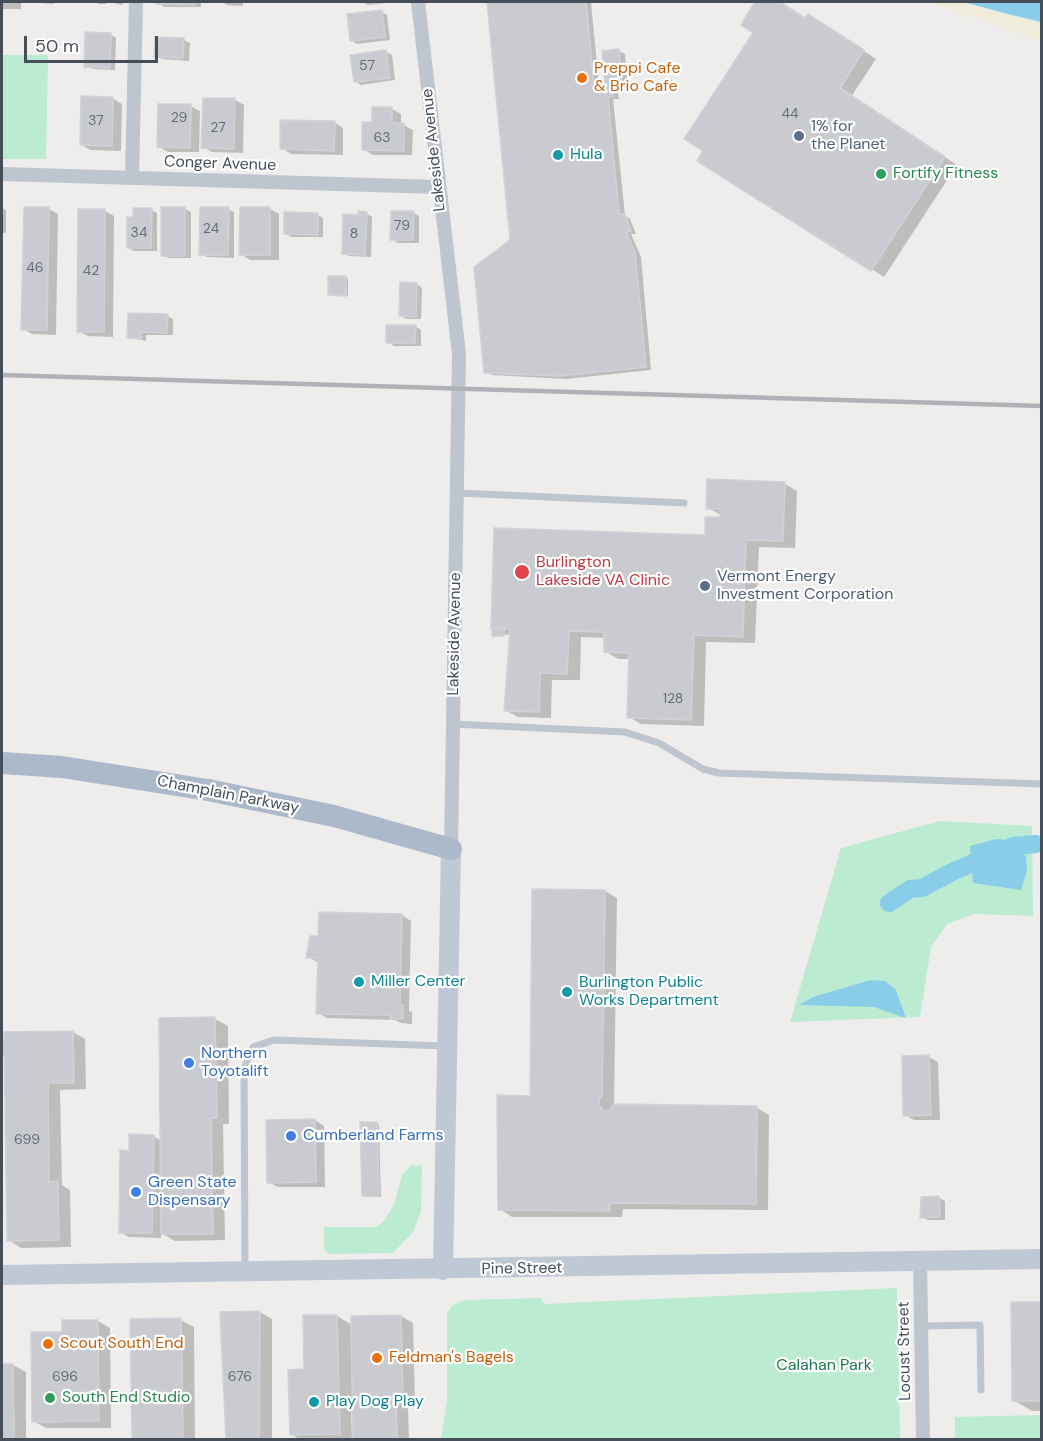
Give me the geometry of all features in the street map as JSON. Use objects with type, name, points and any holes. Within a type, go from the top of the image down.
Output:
[{"type":"main road","name":"Champlain Parkway","points":[[2,763],[62,767],[208,790],[334,816],[451,849]]},
{"type":"main road","name":"Lakeside Avenue","points":[[442,1270],[451,849]]},
{"type":"main road","name":"Pine Street","points":[[2,1275],[1041,1259]]},
{"type":"street","points":[[132,178],[135,2]]},
{"type":"street","name":"Lakeside Avenue","points":[[418,2],[459,354],[451,849]]},
{"type":"street","name":"Conger Avenue","points":[[2,174],[438,187]]},
{"type":"street","name":"Locust Street","points":[[920,1262],[923,1440]]},
{"type":"lane","points":[[458,493],[684,503]]},
{"type":"lane","points":[[453,724],[625,732],[659,743],[703,769],[719,773],[1041,784]]},
{"type":"lane","points":[[246,1272],[244,1069],[253,1047],[274,1040],[447,1046]]},
{"type":"lane","points":[[922,1326],[980,1325],[981,1390]]},
{"type":"green space","points":[[2,55],[48,55],[46,159],[2,159]]},
{"type":"green space","points":[[940,821],[1032,826],[1033,916],[974,914],[947,924],[931,947],[920,1017],[790,1022],[841,848]]},
{"type":"green space","points":[[411,1165],[422,1166],[421,1211],[413,1232],[393,1253],[330,1254],[324,1250],[324,1227],[376,1227],[383,1222],[394,1205],[402,1175]]},
{"type":"green space","name":"Calahan Park","points":[[897,1288],[900,1439],[441,1439],[447,1400],[447,1313],[453,1305],[465,1300],[541,1298],[544,1304]]},
{"type":"green space","points":[[1041,1415],[1041,1439],[955,1439],[955,1417]]},
{"type":"sand","points":[[927,2],[963,2],[1041,22],[1041,41]]},
{"type":"water","points":[[963,2],[1041,2],[1041,22],[1008,14]]},
{"type":"water","points":[[996,839],[1019,841],[1019,851],[1026,856],[1027,871],[1021,890],[973,883],[970,846]]},
{"type":"water","points":[[871,980],[885,981],[896,990],[906,1018],[874,1007],[799,1005],[813,997]]},
{"type":"building","points":[[156,2],[196,2],[195,5],[156,4]]},
{"type":"building","name":"Hula","points":[[487,2],[586,2],[594,85],[605,85],[602,51],[619,49],[623,89],[613,90],[613,96],[608,97],[619,214],[625,214],[631,231],[626,232],[635,252],[646,367],[559,376],[484,373],[474,267],[510,240]]},
{"type":"building","points":[[755,2],[780,2],[805,18],[808,14],[864,50],[840,88],[945,157],[871,271],[697,161],[703,151],[684,139],[753,33],[741,25]]},
{"type":"building","points":[[382,10],[385,37],[350,41],[347,14]]},
{"type":"building","points":[[85,32],[111,33],[110,68],[84,67]]},
{"type":"building","points":[[155,37],[184,38],[183,58],[154,57]]},
{"type":"building","points":[[386,50],[390,78],[354,82],[350,55]]},
{"type":"building","points":[[81,96],[113,97],[112,146],[80,145]]},
{"type":"building","points":[[203,98],[235,98],[234,149],[201,148]]},
{"type":"building","points":[[158,104],[191,104],[190,148],[157,147]]},
{"type":"building","points":[[372,107],[392,107],[392,123],[404,123],[404,151],[362,150],[362,122],[372,122]]},
{"type":"building","points":[[280,120],[335,121],[334,151],[280,149]]},
{"type":"building","points":[[24,207],[49,207],[47,330],[21,330]]},
{"type":"building","points":[[161,207],[185,207],[185,256],[161,256]]},
{"type":"building","points":[[200,207],[229,207],[228,255],[199,255]]},
{"type":"building","points":[[240,207],[270,207],[270,255],[239,255]]},
{"type":"building","points":[[133,208],[152,208],[151,248],[127,248],[127,217],[133,217]]},
{"type":"building","points":[[78,209],[105,209],[104,332],[77,332]]},
{"type":"building","points":[[358,211],[367,212],[365,255],[342,254],[343,214],[358,215]]},
{"type":"building","points":[[391,211],[414,211],[413,240],[390,240]]},
{"type":"building","points":[[284,212],[318,213],[318,235],[284,234]]},
{"type":"building","points":[[328,276],[346,276],[346,296],[328,295]]},
{"type":"building","points":[[400,282],[417,283],[416,317],[399,316]]},
{"type":"building","points":[[128,313],[168,314],[167,333],[141,332],[141,339],[127,338]]},
{"type":"building","points":[[386,325],[416,325],[415,343],[386,343]]},
{"type":"building","points":[[707,479],[785,482],[783,541],[746,540],[743,637],[694,635],[691,720],[627,718],[629,653],[604,652],[604,632],[569,631],[567,674],[540,673],[539,712],[504,711],[510,629],[491,628],[494,528],[705,535],[705,517],[720,517],[720,509],[706,509]]},
{"type":"building","points":[[492,628],[504,628],[504,636],[492,636]]},
{"type":"building","name":"Burlington Public Works Department","points":[[532,889],[605,890],[602,1097],[600,1097],[599,1105],[604,1111],[611,1110],[613,1104],[757,1106],[756,1204],[610,1203],[610,1211],[498,1210],[497,1095],[530,1096]]},
{"type":"building","name":"Miller Center","points":[[319,912],[402,914],[400,1005],[403,1005],[403,1019],[390,1019],[390,1015],[316,1014],[318,958],[306,958],[310,936],[318,936]]},
{"type":"building","points":[[215,1017],[217,1118],[211,1118],[213,1234],[161,1234],[159,1018]]},
{"type":"building","points":[[73,1031],[74,1083],[48,1083],[49,1182],[58,1181],[59,1240],[7,1241],[4,1032]]},
{"type":"building","points":[[929,1055],[931,1115],[903,1116],[902,1056]]},
{"type":"building","name":"Cumberland Farms","points":[[315,1119],[316,1182],[267,1183],[266,1120]]},
{"type":"building","name":"Cumberland Farms","points":[[360,1122],[377,1122],[379,1196],[362,1196]]},
{"type":"building","name":"Green State Dispensary","points":[[129,1134],[154,1135],[152,1233],[119,1233],[120,1150],[129,1151]]},
{"type":"building","points":[[939,1196],[940,1217],[920,1218],[921,1197]]},
{"type":"building","points":[[1011,1302],[1042,1302],[1042,1401],[1012,1401]]},
{"type":"building","points":[[260,1311],[259,1440],[226,1440],[220,1312]]},
{"type":"building","name":"Play Dog Play","points":[[303,1315],[337,1315],[340,1434],[290,1435],[288,1370],[304,1369]]},
{"type":"building","name":"Feldman's Bagels","points":[[401,1315],[403,1399],[396,1400],[397,1440],[353,1440],[351,1316]]},
{"type":"building","points":[[181,1318],[183,1440],[132,1440],[130,1319]]},
{"type":"building","points":[[62,1320],[98,1320],[99,1421],[32,1422],[31,1332],[62,1332]]},
{"type":"building","points":[[2,1364],[13,1364],[14,1440],[2,1440]]},
{"type":"waterway","points":[[889,903],[910,889],[922,888],[954,871],[1013,846],[1036,844]]},
{"type":"railway","points":[[2,375],[1042,406]]},
{"type":"place","name":"Preppi Cafe & Brio Cafe","points":[[582,78]]},
{"type":"place","name":"1% for the Planet","points":[[799,136]]},
{"type":"place","name":"Hula","points":[[558,155]]},
{"type":"place","name":"Fortify Fitness","points":[[881,174]]},
{"type":"place","name":"Burlington Lakeside VA Clinic","points":[[522,572]]},
{"type":"place","name":"Vermont Energy Investment Corporation","points":[[705,586]]},
{"type":"place","name":"Miller Center","points":[[359,982]]},
{"type":"place","name":"Burlington Public Works Department","points":[[567,992]]},
{"type":"place","name":"Northern Toyotalift","points":[[189,1063]]},
{"type":"place","name":"Cumberland Farms","points":[[291,1136]]},
{"type":"place","name":"Green State Dispensary","points":[[136,1192]]},
{"type":"place","name":"Scout South End","points":[[48,1344]]},
{"type":"place","name":"Feldman's Bagels","points":[[377,1358]]},
{"type":"place","name":"South End Studio","points":[[50,1398]]},
{"type":"place","name":"Play Dog Play","points":[[314,1402]]}]
